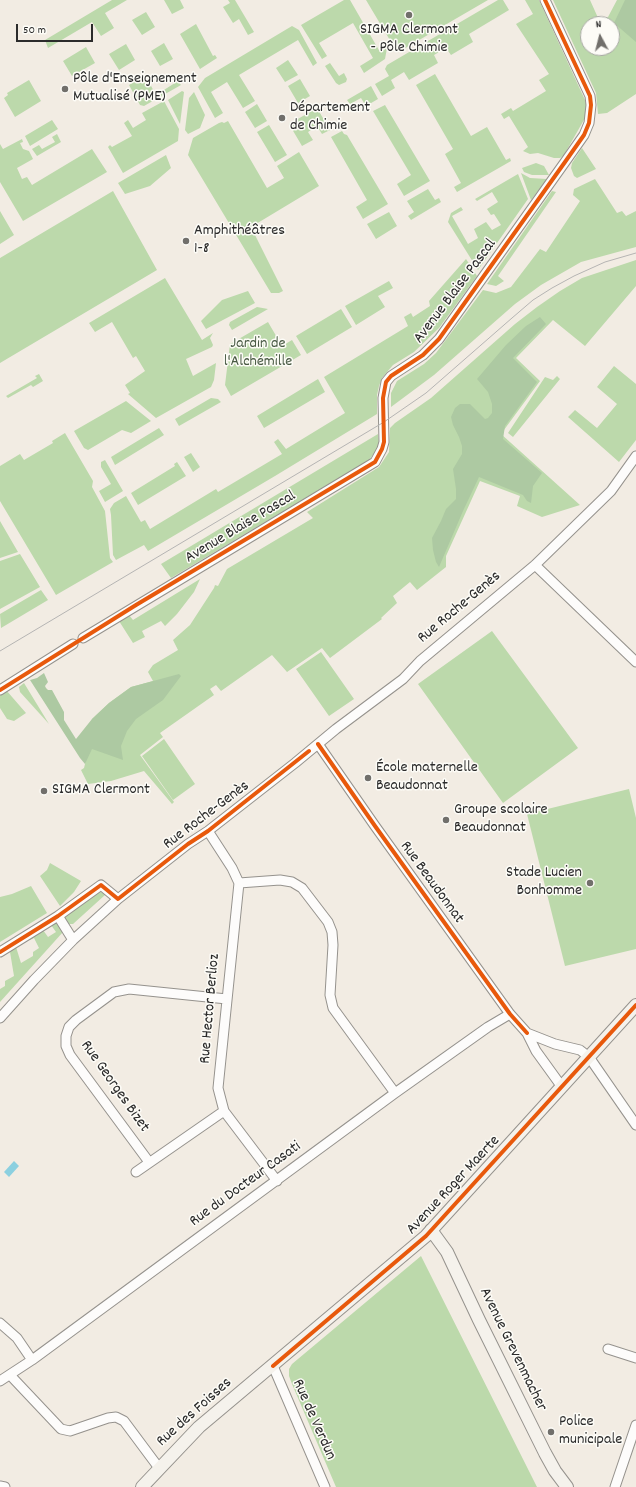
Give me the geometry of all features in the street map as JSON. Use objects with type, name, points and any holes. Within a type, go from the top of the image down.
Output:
[{"type":"main road","name":"Avenue Roger Maerte","points":[[273,1366],[413,1248],[636,1005]]},
{"type":"main road","name":"Avenue Grevenmacher","points":[[431,1230],[447,1252],[542,1447],[555,1471],[568,1486]]},
{"type":"main road","name":"Rue des Foisses","points":[[142,1487],[199,1427],[273,1366]]},
{"type":"street","name":"Avenue Blaise Pascal","points":[[82,638],[375,462],[384,442],[383,398],[386,382],[391,376],[423,355],[439,339],[584,135],[590,123],[590,96],[545,0]]},
{"type":"street","name":"Rue Roche-Genès","points":[[0,1018],[73,940],[118,899],[188,844],[208,831],[336,728],[403,679],[420,661],[535,565],[611,491],[636,456]]},
{"type":"street","points":[[535,565],[636,662]]},
{"type":"street","points":[[0,690],[73,644]]},
{"type":"street","name":"Rue Beaudonnat","points":[[318,744],[374,826],[510,1014],[527,1033]]},
{"type":"street","points":[[208,831],[232,868],[239,883],[280,880],[292,882],[302,888],[328,922],[332,932],[333,945],[330,995],[333,1008],[395,1093]]},
{"type":"street","name":"Rue Hector Berlioz","points":[[239,883],[218,1088],[224,1111],[277,1181]]},
{"type":"street","points":[[0,952],[58,916],[101,886],[118,899]]},
{"type":"street","points":[[58,916],[73,940]]},
{"type":"street","name":"Rue Georges Bizet","points":[[150,1162],[70,1055],[66,1046],[66,1036],[70,1027],[76,1020],[114,992],[130,989],[227,999]]},
{"type":"street","name":"Rue du Docteur Casati","points":[[0,1382],[277,1181],[395,1093],[488,1027],[510,1014]]},
{"type":"street","points":[[527,1033],[548,1041],[580,1050],[589,1057],[624,1110],[636,1125]]},
{"type":"street","points":[[527,1033],[537,1052],[562,1087]]},
{"type":"street","points":[[537,1052],[548,1041]]},
{"type":"street","points":[[136,1172],[224,1111]]},
{"type":"street","points":[[0,1323],[17,1338],[32,1360]]},
{"type":"street","points":[[608,1349],[636,1358]]},
{"type":"street","name":"Rue de Verdun","points":[[273,1366],[325,1487]]},
{"type":"street","points":[[10,1375],[61,1429],[70,1431],[108,1418],[116,1417],[124,1421],[159,1468]]},
{"type":"street","points":[[615,1487],[636,1425]]},
{"type":"street","points":[[0,1486],[5,1487]]},
{"type":"green space","points":[[112,0],[127,0],[105,13],[114,28],[101,36],[92,22],[48,48],[45,40]]},
{"type":"green space","points":[[164,0],[180,0],[184,8],[172,14]]},
{"type":"green space","points":[[228,0],[235,0],[254,32],[248,35],[239,19],[233,23],[223,7],[230,3]]},
{"type":"green space","points":[[344,0],[350,0],[380,52],[387,48],[385,59],[364,73],[360,66],[373,58],[353,23],[319,43],[327,56],[322,59],[301,25]]},
{"type":"green space","points":[[366,0],[488,0],[402,50],[394,47]]},
{"type":"green space","points":[[498,0],[503,0],[509,10],[469,34],[473,42],[451,55],[446,48],[434,55],[438,63],[409,80],[404,72],[391,80],[395,88],[382,96],[375,84],[389,76],[385,69],[387,65]]},
{"type":"green space","points":[[525,0],[539,0],[585,100],[587,108],[585,118],[564,155],[560,158],[554,158],[538,153],[530,154],[523,151],[528,147],[509,116],[504,119],[501,114],[511,108],[513,111],[546,91],[539,80],[549,74],[516,24],[533,14]]},
{"type":"green space","points":[[553,0],[590,0],[597,16],[580,16],[580,56],[620,56],[620,16],[609,16],[617,0],[636,0],[636,94],[607,113],[598,114],[596,93]]},
{"type":"green space","points":[[625,0],[636,0],[636,42],[620,28],[620,16],[617,16]]},
{"type":"green space","points":[[146,12],[155,27],[142,35],[132,20]]},
{"type":"green space","points":[[196,24],[213,56],[215,55],[217,58],[200,69],[180,34]]},
{"type":"green space","points":[[292,26],[299,30],[317,63],[313,66],[298,40],[239,75],[255,101],[243,108],[227,82],[211,92],[223,113],[215,118],[198,87],[205,78]]},
{"type":"green space","points":[[164,43],[173,59],[160,66],[151,51]]},
{"type":"green space","points":[[126,44],[135,60],[119,70],[109,54]]},
{"type":"green space","points":[[86,47],[95,63],[72,76],[63,61]]},
{"type":"green space","points":[[288,60],[298,75],[285,82],[276,68]]},
{"type":"green space","points":[[330,63],[339,76],[344,73],[347,79],[346,82],[339,85],[336,83],[325,66]]},
{"type":"green space","points":[[435,74],[471,136],[487,127],[506,160],[510,158],[511,161],[457,192],[454,187],[461,183],[445,154],[453,149],[416,85]]},
{"type":"green space","points":[[145,75],[156,95],[178,81],[181,85],[144,106],[140,105],[129,85]]},
{"type":"green space","points":[[300,79],[310,96],[298,103],[288,86]]},
{"type":"green space","points":[[29,80],[41,101],[15,117],[4,98],[8,95],[7,93]]},
{"type":"green space","points":[[371,86],[378,99],[366,106],[361,98],[350,104],[347,100]]},
{"type":"green space","points":[[182,91],[184,92],[180,124],[168,100]]},
{"type":"green space","points":[[194,92],[205,115],[200,128],[188,134],[185,130],[189,98]]},
{"type":"green space","points":[[164,101],[179,129],[178,141],[123,173],[108,147],[110,145],[112,147],[132,136],[124,123],[128,120],[133,128],[146,120],[142,113]]},
{"type":"green space","points":[[257,104],[267,121],[255,128],[245,112]]},
{"type":"green space","points":[[385,105],[430,181],[404,196],[397,184],[411,175],[373,111]]},
{"type":"green space","points":[[317,108],[330,130],[322,134],[317,126],[308,132],[313,140],[302,146],[289,124]]},
{"type":"green space","points":[[52,120],[58,129],[30,146],[25,136]]},
{"type":"green space","points":[[228,121],[267,188],[284,178],[277,166],[299,152],[319,186],[251,227],[283,291],[279,293],[271,293],[188,155],[193,138],[219,123]]},
{"type":"green space","points":[[269,125],[287,155],[275,162],[257,132]]},
{"type":"green space","points":[[342,131],[347,135],[388,204],[363,219],[356,207],[367,200],[331,137]]},
{"type":"green space","points":[[57,134],[61,142],[37,156],[32,149],[39,145],[42,149],[55,142],[52,137]]},
{"type":"green space","points":[[22,139],[23,142],[20,143],[23,149],[29,151],[33,159],[17,168],[22,179],[27,177],[32,185],[92,149],[107,172],[23,221],[0,182],[0,144],[3,149]]},
{"type":"green space","points":[[582,148],[596,169],[577,178],[574,176],[571,168],[572,163]]},
{"type":"green space","points":[[166,155],[171,168],[150,186],[125,194],[118,183]]},
{"type":"green space","points":[[536,163],[544,166],[549,175],[532,175],[524,172],[522,168]]},
{"type":"green space","points":[[521,173],[530,178],[547,179],[531,200]]},
{"type":"green space","points":[[518,174],[528,199],[478,270],[448,222],[451,213],[461,207],[463,210],[452,216],[468,244],[478,238],[474,229],[486,222],[492,230],[501,225],[494,214],[491,215],[487,209],[498,202],[492,192],[477,201],[475,199]]},
{"type":"green space","points":[[595,179],[617,213],[622,211],[626,216],[636,211],[636,247],[581,262],[541,285],[515,304],[434,375],[391,407],[391,393],[397,381],[424,364],[436,353],[483,290],[496,293],[511,287],[540,249],[546,252],[580,201],[573,195],[574,189]]},
{"type":"green space","points":[[428,189],[435,200],[439,198],[441,202],[411,220],[408,216],[414,212],[407,201]]},
{"type":"green space","points":[[113,191],[157,270],[0,363],[0,258]]},
{"type":"green space","points":[[552,191],[556,192],[498,276],[504,281],[496,286],[487,284]]},
{"type":"green space","points":[[0,211],[14,235],[0,244]]},
{"type":"green space","points":[[389,212],[397,226],[376,239],[367,224]]},
{"type":"green space","points":[[466,259],[477,276],[439,328],[414,352],[393,365],[382,378],[377,395],[377,414],[148,551],[144,545],[116,560],[113,555],[110,509],[114,503],[126,496],[141,522],[145,520],[150,529],[216,489],[218,492],[282,454],[274,442],[278,439],[286,449],[345,413],[324,377],[408,326],[404,317],[411,313],[413,317],[430,306],[429,301]]},
{"type":"green space","points":[[636,260],[636,286],[585,346],[553,320],[516,358],[540,381],[501,434],[580,505],[542,517],[517,506],[520,496],[480,481],[446,556],[446,567],[417,590],[410,582],[393,596],[397,603],[381,618],[382,619],[330,658],[322,648],[287,672],[272,655],[221,691],[216,685],[210,689],[214,695],[160,733],[163,737],[140,755],[174,802],[172,804],[144,771],[111,781],[88,784],[81,770],[84,768],[85,764],[92,719],[109,703],[131,687],[153,681],[148,672],[153,665],[178,650],[173,640],[190,625],[215,585],[218,586],[227,569],[313,518],[307,512],[379,467],[389,452],[390,428],[431,398],[515,324],[537,307],[582,278]]},
{"type":"green space","points":[[165,278],[202,340],[213,333],[210,338],[213,345],[212,347],[186,359],[193,376],[216,363],[214,380],[211,387],[156,418],[128,394],[130,393],[125,385],[145,371],[136,356],[133,358],[112,322],[95,332],[89,323]]},
{"type":"green space","points":[[389,281],[393,288],[378,296],[385,307],[356,325],[345,306]]},
{"type":"green space","points":[[248,291],[255,303],[206,329],[201,321],[222,300]]},
{"type":"green space","points":[[257,307],[268,309],[232,330],[229,325],[230,322]]},
{"type":"green space","points":[[341,309],[352,327],[307,354],[296,336]]},
{"type":"green space","points":[[540,317],[546,324],[513,358],[537,382],[505,426],[503,439],[542,473],[533,486],[531,503],[527,501],[523,495],[479,477],[439,567],[433,550],[432,538],[446,509],[456,499],[453,469],[462,454],[462,446],[451,417],[455,408],[460,404],[470,404],[485,419],[488,418],[492,413],[492,404],[488,392],[477,379],[506,345],[526,326]]},
{"type":"green space","name":"Jardin de l'Alchémille","points":[[268,322],[282,346],[292,340],[301,355],[231,396],[225,385],[230,344]]},
{"type":"green space","points":[[614,366],[636,384],[636,440],[619,462],[568,417],[575,410],[597,428],[617,404],[597,387]]},
{"type":"green space","points":[[39,374],[43,381],[33,387],[31,385],[8,398],[6,396],[37,378],[35,376]]},
{"type":"green space","points":[[557,376],[560,379],[513,437],[508,433],[545,377],[553,380]]},
{"type":"green space","points":[[318,379],[325,392],[264,428],[257,416]]},
{"type":"green space","points":[[211,398],[218,399],[221,402],[179,426],[175,419]]},
{"type":"green space","points":[[126,401],[151,421],[131,433],[122,430],[88,450],[84,448],[74,431]]},
{"type":"green space","points":[[159,428],[164,435],[115,465],[111,457]]},
{"type":"green space","points":[[65,433],[93,481],[92,487],[105,511],[110,558],[113,562],[56,595],[0,501],[0,466],[20,454],[24,460],[53,443],[52,441]]},
{"type":"green space","points":[[378,434],[379,443],[377,450],[368,461],[171,578],[161,564]]},
{"type":"green space","points":[[191,453],[200,467],[193,472],[184,457]]},
{"type":"green space","points":[[105,460],[123,491],[105,502],[99,491],[111,484],[101,467],[101,462]]},
{"type":"green space","points":[[177,462],[186,476],[138,505],[131,493],[175,466],[174,464]]},
{"type":"green space","points":[[0,521],[18,552],[0,558]]},
{"type":"green space","points":[[20,554],[40,587],[0,609],[0,561]]},
{"type":"green space","points":[[200,579],[194,592],[177,614],[165,626],[161,621],[142,631],[145,637],[133,643],[119,621],[129,615],[133,620]]},
{"type":"green space","points":[[41,590],[48,600],[1,628],[0,614]]},
{"type":"green space","points":[[492,631],[578,748],[503,803],[418,684]]},
{"type":"green space","points":[[321,652],[354,699],[329,716],[296,669]]},
{"type":"green space","points":[[44,673],[48,682],[45,686],[48,690],[52,690],[64,712],[64,720],[76,739],[92,719],[109,703],[131,687],[179,674],[181,676],[163,700],[136,719],[127,731],[121,746],[123,760],[92,749],[85,764],[30,680],[37,678]]},
{"type":"green space","points":[[24,683],[49,724],[20,692],[19,687]]},
{"type":"green space","points":[[6,690],[26,713],[14,721],[7,719],[0,708],[0,692]]},
{"type":"green space","points":[[164,739],[195,784],[173,800],[142,756]]},
{"type":"green space","name":"Stade Lucien Bonhomme","points":[[629,789],[636,818],[636,949],[565,966],[527,814]]},
{"type":"green space","points":[[50,863],[81,881],[74,892],[60,906],[40,876],[47,870]]},
{"type":"green space","points":[[31,886],[47,913],[0,942],[0,897]]},
{"type":"green space","points":[[100,892],[105,893],[105,895],[73,924],[67,924],[62,915]]},
{"type":"green space","points":[[58,923],[63,932],[0,1002],[0,989],[5,986],[5,981],[14,976],[10,952],[16,947],[21,963],[33,956],[33,952],[39,948],[34,938],[29,939],[43,930],[48,937],[56,932],[51,925]]},
{"type":"green space","points":[[421,1256],[537,1487],[336,1487],[292,1384],[289,1376],[289,1369],[292,1364]]},
{"type":"water","points":[[14,1161],[19,1166],[9,1177],[4,1172]]},
{"type":"tram line","points":[[0,651],[384,422],[426,393],[533,300],[552,288],[605,262],[636,253]]},
{"type":"cycle path","points":[[0,690],[136,605],[375,462],[384,442],[383,398],[386,382],[391,376],[423,355],[439,339],[584,135],[589,123],[591,105],[590,96],[545,0]]},
{"type":"cycle path","points":[[318,744],[510,1014],[527,1033]]},
{"type":"cycle path","points":[[0,952],[58,916],[101,885],[118,899],[188,844],[208,831],[309,751]]},
{"type":"cycle path","points":[[273,1366],[426,1236],[636,1005]]},
{"type":"place","name":"SIGMA Clermont - Pôle Chimie","points":[[409,15]]},
{"type":"place","name":"Pôle d'Enseignement Mutualisé (PME)","points":[[65,89]]},
{"type":"place","name":"Département de Chimie","points":[[282,118]]},
{"type":"place","name":"Amphithéâtres 1-8","points":[[186,241]]},
{"type":"place","name":"École maternelle Beaudonnat","points":[[368,778]]},
{"type":"place","name":"SIGMA Clermont","points":[[44,791]]},
{"type":"place","name":"Groupe scolaire Beaudonnat","points":[[446,820]]},
{"type":"place","name":"Stade Lucien Bonhomme","points":[[590,883]]},
{"type":"place","name":"Police municipale","points":[[551,1432]]}]
